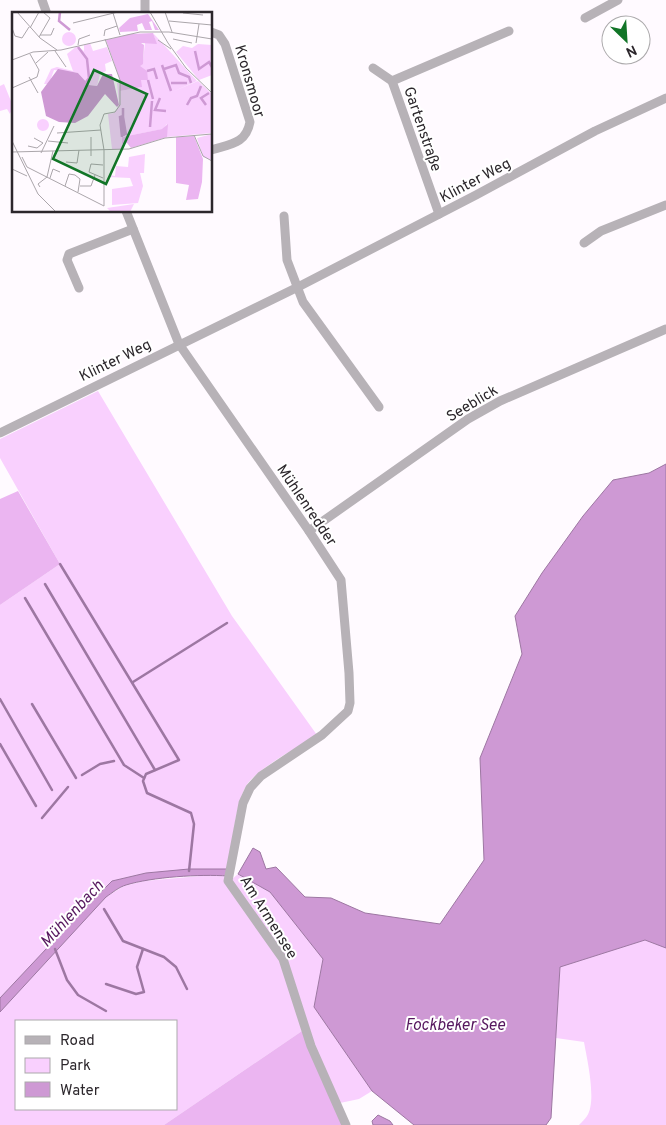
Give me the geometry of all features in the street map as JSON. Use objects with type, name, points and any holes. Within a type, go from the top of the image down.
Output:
[{"type":"street","points":[[42,0],[46,12]]},
{"type":"street","points":[[585,18],[618,0]]},
{"type":"street","name":"Gartenstraße","points":[[392,81],[509,31]]},
{"type":"street","name":"Kronsmoor","points":[[212,32],[219,35],[225,44],[250,122],[248,132],[243,139],[212,150]]},
{"type":"street","name":"Gartenstraße","points":[[373,68],[392,81],[439,214]]},
{"type":"street","name":"Klinter Weg","points":[[0,433],[298,287],[595,131],[666,98]]},
{"type":"street","points":[[584,244],[601,231],[666,205]]},
{"type":"street","name":"Mühlenredder","points":[[126,212],[179,344],[341,580],[350,704]]},
{"type":"street","points":[[284,216],[287,260],[303,302],[379,407]]},
{"type":"street","points":[[79,288],[68,260],[69,254],[133,229]]},
{"type":"street","name":"Seeblick","points":[[309,531],[468,419],[500,401],[666,329]]},
{"type":"street","name":"Am Armensee","points":[[346,1125],[311,1046],[283,959],[228,881],[243,803],[250,788],[261,776],[322,735],[343,717],[348,711],[350,704]]},
{"type":"green space","points":[[4,84],[12,104],[10,114],[7,109],[0,111],[0,86]]},
{"type":"green space","points":[[98,391],[232,616],[317,735],[268,765],[251,779],[246,786],[236,815],[228,869],[146,873],[112,881],[0,998],[0,605],[60,564],[0,458],[0,439]]},
{"type":"green space","points":[[238,874],[270,892],[323,959],[314,1007],[372,1091],[359,1099],[340,1103],[313,1045],[286,958],[230,881]]},
{"type":"green space","points":[[211,875],[228,876],[280,960],[302,1031],[164,1125],[0,1125],[0,1012],[106,897],[124,886],[144,881]]},
{"type":"green space","points":[[645,940],[666,948],[666,1125],[579,1125],[590,1109],[590,1080],[584,1042],[556,1038],[560,967]]},
{"type":"shaded area","points":[[18,491],[60,564],[0,605],[0,499]]},
{"type":"shaded area","points":[[302,1031],[345,1125],[164,1125]]},
{"type":"water","name":"Fockbeker See","points":[[666,464],[666,948],[645,940],[560,967],[551,1118],[546,1125],[414,1125],[372,1091],[314,1007],[323,959],[270,892],[238,874],[253,848],[260,852],[266,869],[276,867],[305,897],[331,898],[365,913],[440,924],[484,860],[480,758],[522,654],[515,616],[542,573],[583,516],[613,480],[649,473]]},
{"type":"water","points":[[189,869],[228,869],[228,876],[162,878],[137,882],[118,889],[106,897],[0,1012],[0,998],[112,881],[146,873]]},
{"type":"water","points":[[378,1115],[390,1121],[393,1125],[373,1125],[372,1121]]},
{"type":"waterway","points":[[60,564],[179,760],[146,774],[143,781],[147,793],[191,813],[194,824],[189,871]]},
{"type":"waterway","points":[[45,584],[155,770]]},
{"type":"waterway","points":[[25,598],[124,765],[144,778]]},
{"type":"waterway","points":[[133,682],[227,623]]},
{"type":"waterway","points":[[0,699],[52,790]]},
{"type":"waterway","points":[[32,704],[76,778]]},
{"type":"waterway","points":[[0,744],[36,806]]},
{"type":"waterway","points":[[82,775],[100,764],[114,761]]},
{"type":"waterway","points":[[42,818],[68,787]]},
{"type":"waterway","points":[[104,909],[123,941],[164,957],[176,967],[187,989]]},
{"type":"waterway","name":"Mühlenbach","points":[[55,949],[67,980],[78,995],[106,1011]]},
{"type":"waterway","points":[[106,984],[136,994],[144,992],[137,967],[143,949]]}]
